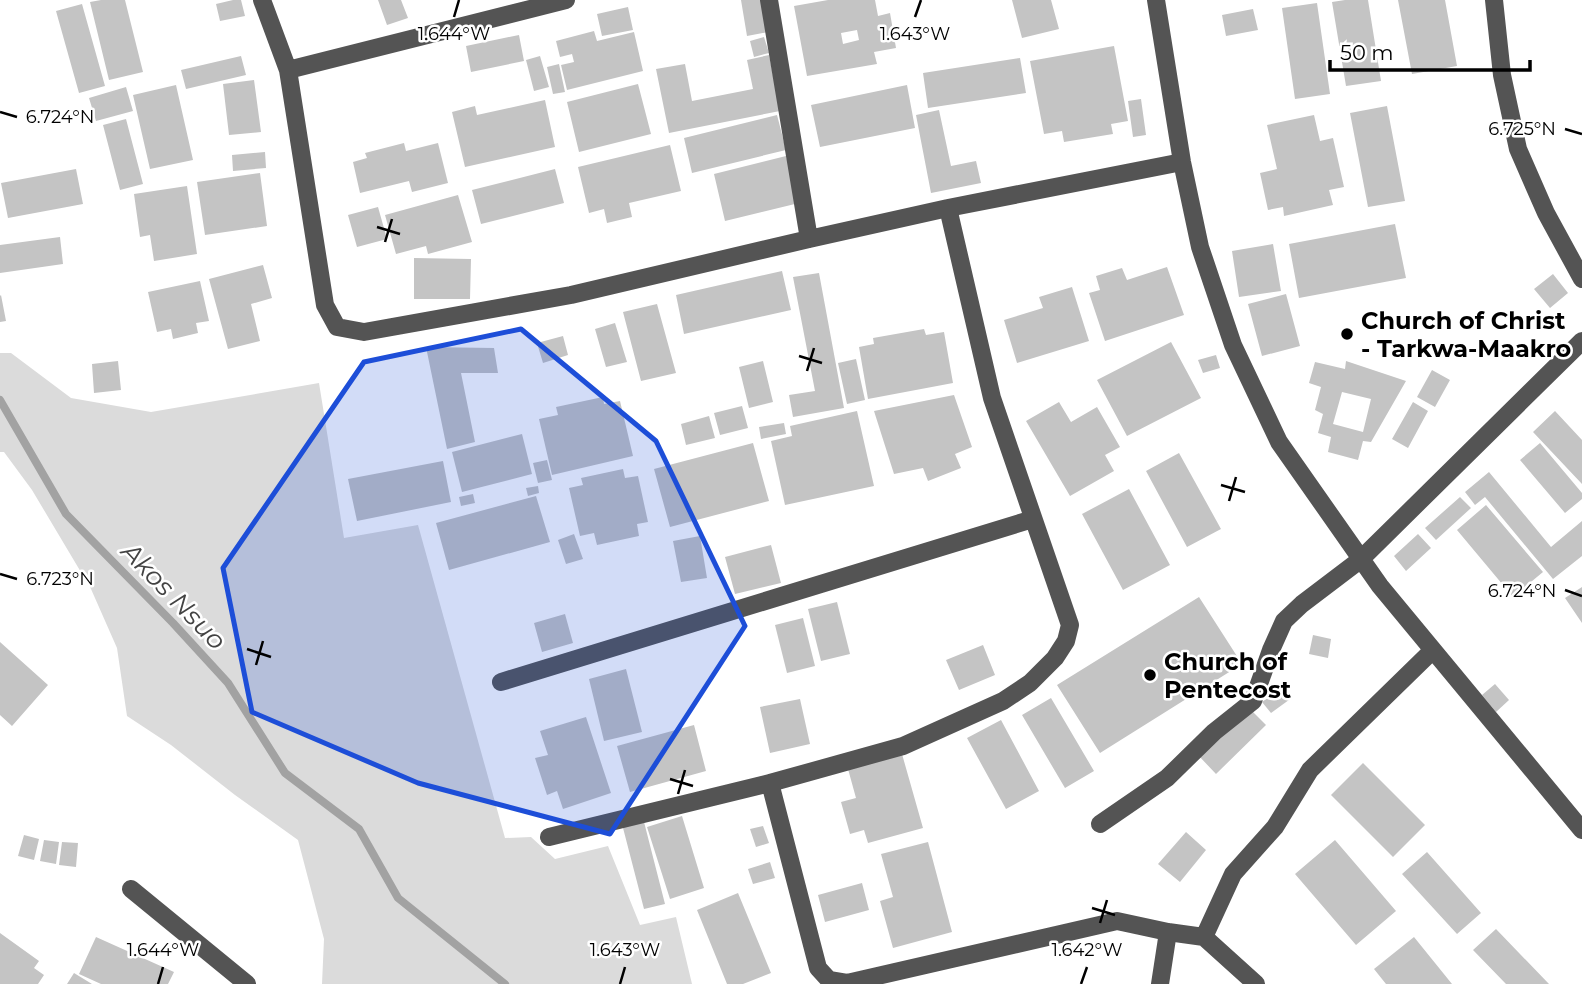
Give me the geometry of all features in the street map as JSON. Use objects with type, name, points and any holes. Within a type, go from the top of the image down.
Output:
[{"type":"street","points":[[262,0],[288,70],[325,305],[337,327],[364,332],[571,295],[948,208],[1182,162]]},
{"type":"street","points":[[288,70],[566,0]]},
{"type":"street","points":[[769,0],[809,239]]},
{"type":"street","points":[[1156,0],[1182,162],[1200,247],[1233,345],[1279,442],[1380,586],[1582,830]]},
{"type":"street","points":[[1494,0],[1502,75],[1518,149],[1546,213],[1582,279]]},
{"type":"street","points":[[549,837],[770,783],[903,746],[1003,701],[1030,683],[1055,658],[1066,641],[1070,625],[992,398],[948,208]]},
{"type":"street","points":[[1100,824],[1167,778],[1214,732],[1253,701],[1284,621],[1360,560],[1582,341]]},
{"type":"street","points":[[501,682],[1033,519]]},
{"type":"street","points":[[1204,937],[1233,874],[1275,827],[1310,770],[1433,650]]},
{"type":"street","points":[[770,783],[818,968],[829,980],[847,983],[1117,921],[1204,937],[1256,984]]},
{"type":"street","points":[[131,889],[247,984]]},
{"type":"street","points":[[1160,984],[1168,932]]},
{"type":"highlighted area","points":[[521,329],[656,441],[745,626],[610,834],[418,783],[252,712],[223,568],[364,362]]},
{"type":"shaded area","points":[[0,353],[11,353],[71,398],[151,412],[319,383],[344,538],[418,525],[505,838],[531,837],[555,859],[608,846],[640,925],[676,917],[692,984],[322,984],[324,939],[298,840],[171,745],[127,716],[117,648],[91,589],[32,490],[4,452],[0,452]]},
{"type":"building","points":[[125,0],[143,72],[109,80],[90,2]]},
{"type":"building","points":[[241,0],[245,16],[220,21],[216,4]]},
{"type":"building","points":[[378,0],[401,0],[408,18],[387,25]]},
{"type":"building","points":[[741,0],[762,0],[768,32],[747,36]]},
{"type":"building","points":[[828,0],[875,0],[878,16],[890,13],[896,48],[874,52],[877,64],[807,76],[794,6]],"holes":[[[857,30],[859,40],[843,44],[841,33]]]},
{"type":"building","points":[[1012,0],[1051,0],[1059,29],[1022,38]]},
{"type":"building","points":[[1368,0],[1381,81],[1346,86],[1332,2]]},
{"type":"building","points":[[1398,0],[1445,0],[1457,66],[1412,74]]},
{"type":"building","points":[[1317,3],[1330,94],[1295,99],[1282,8]]},
{"type":"building","points":[[82,4],[105,86],[79,93],[56,11]]},
{"type":"building","points":[[628,7],[633,30],[602,36],[597,14]]},
{"type":"building","points":[[1253,9],[1258,30],[1226,36],[1222,15]]},
{"type":"building","points":[[594,31],[597,41],[634,32],[643,71],[567,90],[561,65],[574,62],[572,54],[560,57],[556,41]]},
{"type":"building","points":[[519,35],[524,61],[471,72],[466,46]]},
{"type":"building","points":[[764,37],[769,53],[754,57],[750,41]]},
{"type":"building","points":[[1114,46],[1128,121],[1111,124],[1113,134],[1064,142],[1062,131],[1044,134],[1030,61]]},
{"type":"building","points":[[769,55],[780,111],[669,133],[656,69],[685,64],[692,101],[753,89],[747,60]]},
{"type":"building","points":[[241,56],[246,75],[186,89],[181,70]]},
{"type":"building","points":[[540,56],[549,87],[534,91],[526,60]]},
{"type":"building","points":[[1020,58],[1026,93],[928,108],[923,73]]},
{"type":"building","points":[[559,64],[565,92],[553,94],[547,67]]},
{"type":"building","points":[[254,80],[261,132],[229,135],[223,84]]},
{"type":"building","points":[[638,84],[651,134],[579,152],[567,102]]},
{"type":"building","points":[[176,85],[193,160],[150,169],[133,95]]},
{"type":"building","points":[[907,85],[915,128],[820,147],[811,105]]},
{"type":"building","points":[[126,87],[133,111],[96,121],[89,98]]},
{"type":"building","points":[[1141,99],[1146,135],[1133,137],[1128,101]]},
{"type":"building","points":[[545,100],[555,147],[465,167],[452,112],[475,106],[477,115]]},
{"type":"building","points":[[1387,106],[1405,201],[1368,207],[1350,113]]},
{"type":"building","points":[[939,110],[951,166],[976,161],[981,183],[931,193],[916,115]]},
{"type":"building","points":[[777,115],[786,150],[692,173],[684,138]]},
{"type":"building","points":[[1314,115],[1320,141],[1333,138],[1344,187],[1329,190],[1333,205],[1284,216],[1283,207],[1268,210],[1260,173],[1277,169],[1267,125]]},
{"type":"building","points":[[126,119],[143,184],[120,190],[103,125]]},
{"type":"building","points":[[404,143],[406,151],[438,143],[448,183],[412,192],[409,181],[360,193],[353,162],[367,158],[365,153]]},
{"type":"building","points":[[670,145],[681,191],[629,203],[632,217],[607,223],[604,209],[589,213],[578,167]]},
{"type":"building","points":[[265,152],[266,168],[233,171],[232,155]]},
{"type":"building","points":[[786,156],[799,203],[725,221],[714,174]]},
{"type":"building","points":[[76,169],[83,204],[8,218],[1,183]]},
{"type":"building","points":[[555,169],[564,203],[481,224],[472,190]]},
{"type":"building","points":[[260,173],[267,226],[205,235],[197,182]]},
{"type":"building","points":[[187,186],[197,254],[154,261],[150,235],[140,237],[134,194]]},
{"type":"building","points":[[458,195],[472,242],[428,254],[426,246],[396,254],[385,215]]},
{"type":"building","points":[[378,207],[387,239],[357,247],[348,215]]},
{"type":"building","points":[[1395,224],[1406,278],[1299,298],[1289,244]]},
{"type":"building","points":[[60,237],[63,264],[0,273],[0,245]]},
{"type":"building","points":[[1273,244],[1281,291],[1239,297],[1232,251]]},
{"type":"building","points":[[414,258],[471,259],[470,299],[414,299]]},
{"type":"building","points":[[263,265],[272,298],[251,304],[260,341],[228,349],[209,279]]},
{"type":"building","points":[[1167,267],[1184,315],[1105,341],[1089,293],[1100,290],[1096,276],[1122,268],[1127,280]]},
{"type":"building","points":[[782,271],[791,310],[684,334],[676,295]]},
{"type":"building","points":[[819,273],[844,408],[793,417],[789,395],[815,391],[793,277]]},
{"type":"building","points":[[1553,274],[1568,293],[1550,308],[1534,289]]},
{"type":"building","points":[[200,281],[209,321],[196,323],[198,333],[173,339],[171,329],[157,332],[148,292]]},
{"type":"building","points":[[1072,287],[1089,341],[1017,363],[1004,320],[1043,308],[1039,297]]},
{"type":"building","points":[[1286,294],[1300,346],[1262,356],[1248,304]]},
{"type":"building","points":[[0,296],[6,321],[0,322]]},
{"type":"building","points":[[657,304],[676,373],[641,381],[623,312]]},
{"type":"building","points":[[615,323],[627,362],[606,367],[595,329]]},
{"type":"building","points":[[924,329],[926,335],[944,332],[953,383],[868,399],[859,347],[874,344],[873,338]]},
{"type":"building","points":[[563,336],[568,355],[543,363],[537,343]]},
{"type":"building","points":[[1171,342],[1201,398],[1127,436],[1097,380]]},
{"type":"building","points":[[426,347],[494,348],[498,373],[461,373],[475,442],[447,449]]},
{"type":"building","points":[[1216,355],[1220,368],[1203,373],[1198,360]]},
{"type":"building","points":[[856,359],[865,400],[847,404],[838,363]]},
{"type":"building","points":[[118,361],[121,390],[94,393],[92,364]]},
{"type":"building","points":[[763,361],[773,402],[749,408],[739,367]]},
{"type":"building","points":[[1346,361],[1406,381],[1371,442],[1363,441],[1358,460],[1328,452],[1331,437],[1318,433],[1323,414],[1315,410],[1321,387],[1309,383],[1315,362],[1345,369]],"holes":[[[1342,392],[1371,399],[1363,432],[1333,424]]]},
{"type":"building","points":[[1432,370],[1450,380],[1435,407],[1417,397]]},
{"type":"building","points":[[954,395],[972,447],[955,454],[961,468],[928,481],[923,468],[894,474],[874,411]]},
{"type":"building","points":[[603,397],[604,404],[620,401],[633,456],[552,475],[539,419],[558,415],[556,407]]},
{"type":"building","points":[[1059,402],[1071,422],[1097,407],[1120,447],[1105,455],[1114,471],[1070,496],[1026,421]]},
{"type":"building","points":[[1413,402],[1428,411],[1408,448],[1392,439]]},
{"type":"building","points":[[742,406],[748,428],[720,435],[714,413]]},
{"type":"building","points":[[857,411],[874,486],[785,505],[771,441],[792,436],[790,426]]},
{"type":"building","points":[[1555,411],[1582,440],[1582,484],[1533,432]]},
{"type":"building","points":[[709,416],[715,438],[686,445],[681,424]]},
{"type":"building","points":[[784,423],[786,434],[761,439],[759,427]]},
{"type":"building","points":[[522,434],[532,474],[462,492],[452,452]]},
{"type":"building","points":[[753,443],[769,501],[670,527],[654,469]]},
{"type":"building","points":[[1540,443],[1582,493],[1582,499],[1565,513],[1520,460]]},
{"type":"building","points":[[1179,453],[1221,529],[1187,547],[1146,471]]},
{"type":"building","points":[[547,460],[552,480],[538,483],[533,463]]},
{"type":"building","points":[[443,461],[451,502],[357,521],[348,479]]},
{"type":"building","points":[[623,469],[625,478],[638,476],[648,522],[637,524],[639,536],[597,545],[594,533],[580,536],[569,488],[583,485],[581,478]]},
{"type":"building","points":[[1489,472],[1551,547],[1582,521],[1582,556],[1553,579],[1485,497],[1475,505],[1465,492]]},
{"type":"building","points":[[538,486],[539,493],[528,496],[526,488]]},
{"type":"building","points":[[1129,489],[1170,565],[1123,590],[1082,514]]},
{"type":"building","points":[[473,494],[475,503],[461,506],[459,497]]},
{"type":"building","points":[[536,496],[550,542],[449,570],[436,523]]},
{"type":"building","points":[[1460,497],[1471,508],[1436,540],[1425,528]]},
{"type":"building","points":[[1486,505],[1543,572],[1513,597],[1457,530]]},
{"type":"building","points":[[574,534],[583,559],[566,564],[558,540]]},
{"type":"building","points":[[1418,534],[1431,548],[1406,571],[1394,556]]},
{"type":"building","points":[[700,536],[707,578],[681,582],[673,541]]},
{"type":"building","points":[[771,545],[781,583],[735,594],[725,557]]},
{"type":"building","points":[[1582,587],[1582,623],[1565,598]]},
{"type":"building","name":"Church of Pentecost","points":[[1199,597],[1242,664],[1100,753],[1057,685]]},
{"type":"building","points":[[837,602],[850,654],[821,661],[808,609]]},
{"type":"building","points":[[565,614],[573,643],[542,652],[534,623]]},
{"type":"building","points":[[803,618],[815,666],[787,673],[775,625]]},
{"type":"building","points":[[1313,635],[1331,639],[1328,658],[1309,654]]},
{"type":"building","points":[[0,642],[48,685],[12,726],[0,715]]},
{"type":"building","points":[[983,645],[995,675],[959,690],[946,660]]},
{"type":"building","points":[[626,669],[642,732],[604,741],[589,679]]},
{"type":"building","points":[[1495,684],[1509,700],[1496,712],[1482,695]]},
{"type":"building","points":[[1285,686],[1293,697],[1271,713],[1262,702]]},
{"type":"building","points":[[1051,698],[1094,771],[1065,788],[1022,715]]},
{"type":"building","points":[[800,699],[810,744],[770,753],[760,707]]},
{"type":"building","points":[[1248,707],[1266,725],[1216,774],[1198,755]]},
{"type":"building","points":[[586,717],[611,793],[563,809],[557,791],[547,795],[535,758],[548,755],[540,731]]},
{"type":"building","points":[[1001,720],[1039,791],[1006,809],[967,738]]},
{"type":"building","points":[[694,725],[706,771],[630,792],[617,746]]},
{"type":"building","points":[[902,754],[923,828],[868,843],[864,830],[850,834],[841,802],[856,798],[848,769]]},
{"type":"building","points":[[1363,763],[1425,825],[1393,857],[1331,795]]},
{"type":"building","points":[[682,816],[704,888],[670,899],[647,827]]},
{"type":"building","points":[[643,818],[665,904],[644,909],[622,824]]},
{"type":"building","points":[[763,826],[769,843],[756,847],[750,829]]},
{"type":"building","points":[[1186,832],[1206,850],[1180,882],[1158,864]]},
{"type":"building","points":[[24,835],[39,839],[34,860],[18,856]]},
{"type":"building","points":[[44,840],[59,842],[56,864],[40,861]]},
{"type":"building","points":[[1335,840],[1396,911],[1356,945],[1295,874]]},
{"type":"building","points":[[62,842],[78,843],[76,867],[59,865]]},
{"type":"building","points":[[928,842],[952,932],[893,948],[880,901],[893,897],[881,854]]},
{"type":"building","points":[[1427,852],[1481,913],[1457,934],[1402,874]]},
{"type":"building","points":[[770,862],[775,878],[753,884],[748,869]]},
{"type":"building","points":[[862,883],[869,910],[825,922],[818,895]]},
{"type":"building","points":[[738,893],[771,973],[743,984],[727,984],[697,910]]},
{"type":"building","points":[[1496,929],[1549,984],[1506,984],[1473,950]]},
{"type":"building","points":[[0,933],[39,961],[34,968],[44,975],[38,984],[0,984]]},
{"type":"building","points":[[96,937],[174,972],[168,984],[101,984],[79,974]]},
{"type":"building","points":[[1414,937],[1452,984],[1386,984],[1374,969]]},
{"type":"building","points":[[74,973],[92,984],[67,984]]},
{"type":"waterway","name":"Akos Nsuo","points":[[0,400],[66,514],[228,683],[285,773],[359,829],[398,898],[505,984]]},
{"type":"place","name":"Church of Christ - Tarkwa-Maakro","points":[[1347,334]]},
{"type":"place","name":"Church of Pentecost","points":[[1150,675]]}]
